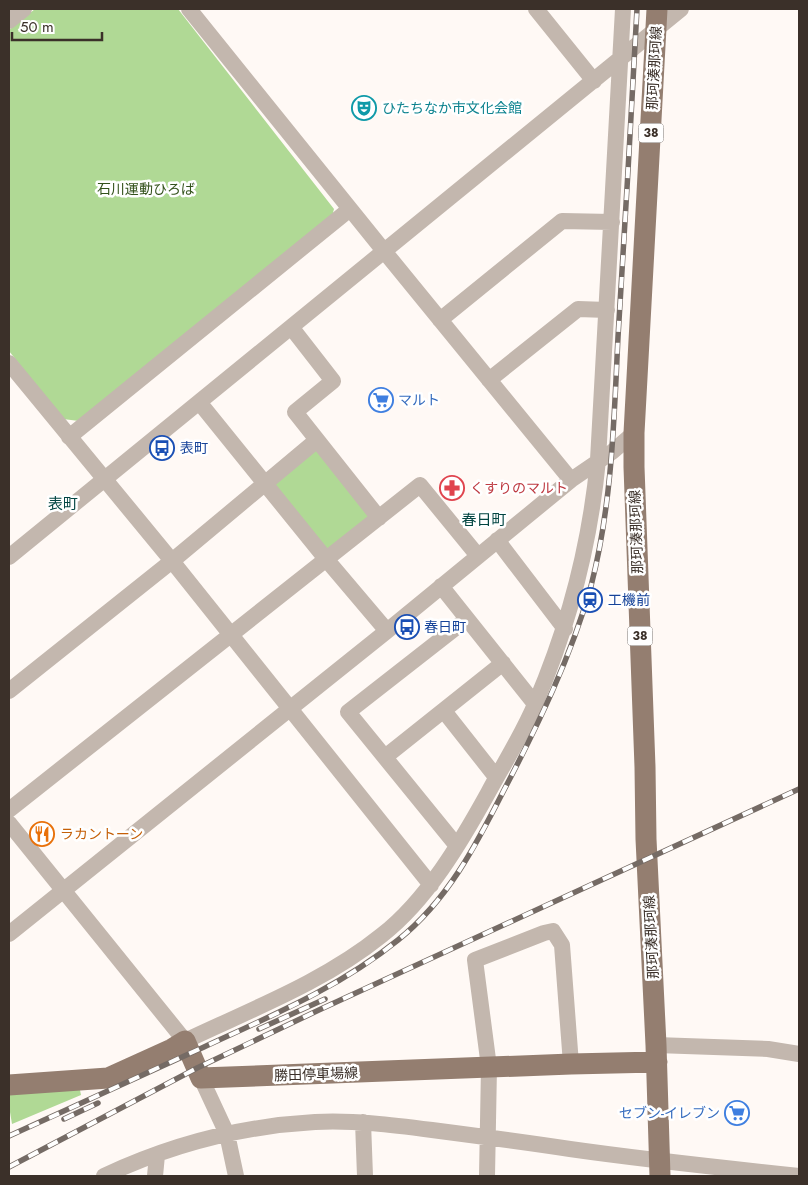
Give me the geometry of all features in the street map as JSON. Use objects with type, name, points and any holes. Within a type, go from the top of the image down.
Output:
[{"type":"main road","name":"那珂湊那珂線","points":[[657,19],[634,433],[634,467],[646,767],[646,840],[657,1054],[660,1168]]},
{"type":"main road","points":[[9,1085],[108,1078],[172,1049],[185,1040],[201,1078]]},
{"type":"main road","name":"勝田停車場線","points":[[201,1078],[570,1064],[657,1054]]},
{"type":"street","points":[[9,21],[24,9]]},
{"type":"street","points":[[189,9],[571,480]]},
{"type":"street","points":[[536,9],[594,81]]},
{"type":"street","points":[[9,823],[185,1040],[296,989],[337,966],[382,935],[400,919],[430,885],[470,826],[535,704],[564,629],[574,593],[592,508],[598,460],[623,9]]},
{"type":"street","points":[[9,556],[594,81],[620,59],[657,19],[681,9]]},
{"type":"street","points":[[70,437],[350,209]]},
{"type":"street","points":[[440,320],[562,221],[612,222]]},
{"type":"street","points":[[489,380],[578,309],[606,310]]},
{"type":"street","points":[[291,327],[333,381],[295,412],[379,518]]},
{"type":"street","points":[[9,363],[172,561],[430,885]]},
{"type":"street","points":[[199,402],[326,559],[387,630]]},
{"type":"street","points":[[9,934],[571,480],[612,452],[634,433]]},
{"type":"street","points":[[9,691],[172,561],[317,440]]},
{"type":"street","points":[[9,810],[420,485],[478,556]]},
{"type":"street","points":[[497,540],[564,629]]},
{"type":"street","points":[[441,586],[535,704]]},
{"type":"street","points":[[457,846],[348,712],[467,618]]},
{"type":"street","points":[[385,757],[503,663]]},
{"type":"street","points":[[444,711],[496,777]]},
{"type":"street","points":[[487,1176],[489,1067],[475,960],[553,931],[562,945],[570,1064]]},
{"type":"street","points":[[657,1054],[768,1049],[799,1054]]},
{"type":"street","points":[[201,1078],[227,1134],[236,1176]]},
{"type":"street","points":[[104,1176],[191,1143],[227,1134],[316,1122],[363,1122],[487,1137],[660,1168],[799,1176]]},
{"type":"street","points":[[363,1122],[365,1176]]},
{"type":"street","points":[[155,1176],[157,1155]]},
{"type":"green space","name":"石川運動ひろば","points":[[35,9],[178,9],[334,209],[332,216],[79,421],[63,419],[9,351],[9,30]]},
{"type":"green space","points":[[317,440],[379,518],[326,559],[265,483]]},
{"type":"green space","points":[[79,1085],[81,1095],[12,1124],[9,1092]]},
{"type":"railway","points":[[9,1136],[280,1012],[353,972],[398,940],[432,907],[459,871],[483,831],[529,741],[564,665],[591,586],[604,525],[613,431],[637,9]]},
{"type":"railway","points":[[9,1167],[197,1068],[799,789]]},
{"type":"railway","points":[[259,1029],[325,999]]},
{"type":"railway","points":[[64,1119],[98,1103]]},
{"type":"place","name":"ひたちなか市文化会館","points":[[364,108]]},
{"type":"place","name":"マルト","points":[[381,400]]},
{"type":"place","name":"表町","points":[[162,448]]},
{"type":"place","name":"くすりのマルト","points":[[452,488]]},
{"type":"place","name":"工機前","points":[[590,600]]},
{"type":"place","name":"春日町","points":[[407,627]]},
{"type":"place","name":"ラカントーン","points":[[42,834]]},
{"type":"place","name":"セブン-イレブン","points":[[737,1113]]},
{"type":"district","name":"表町","points":[[63,504]]},
{"type":"district","name":"春日町","points":[[484,520]]}]
